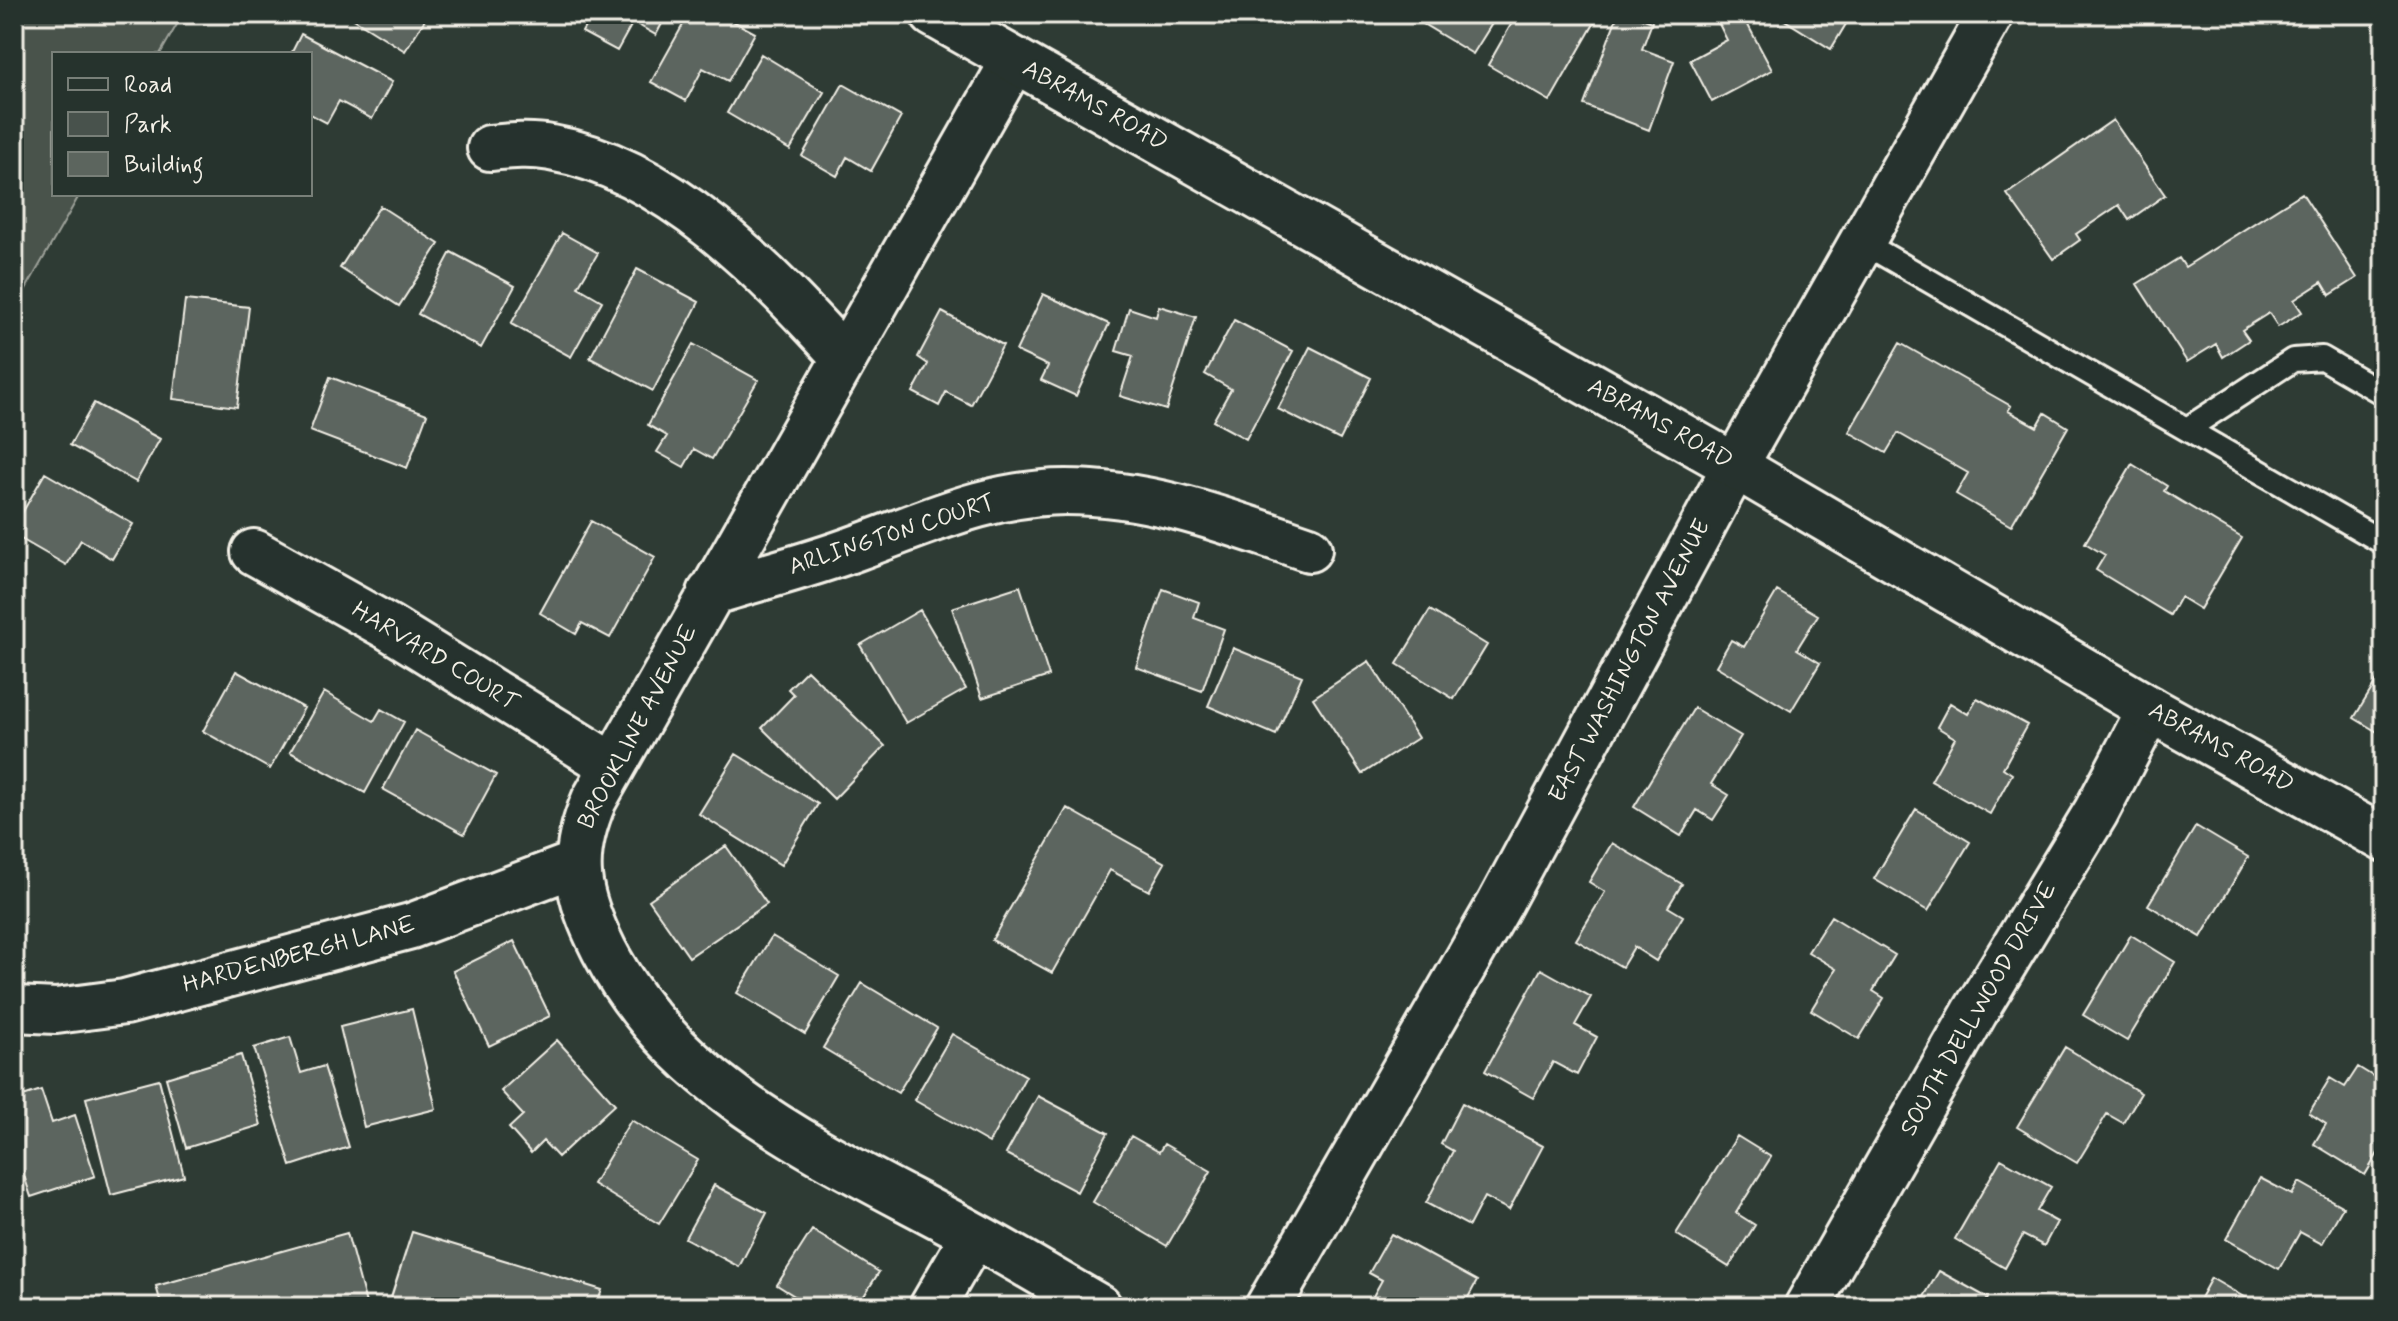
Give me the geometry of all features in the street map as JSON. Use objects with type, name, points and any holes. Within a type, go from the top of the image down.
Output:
[{"type":"street","name":"ABRAMS ROAD","points":[[933,14],[1735,466],[2150,709],[2384,839]]},
{"type":"street","name":"EAST WASHINGTON AVENUE","points":[[1268,1307],[1499,905],[1735,466],[1991,14]]},
{"type":"street","name":"BROOKLINE AVENUE","points":[[1014,60],[613,766],[581,830],[576,864],[578,884],[595,932],[618,978],[657,1031],[691,1065],[752,1110],[818,1152],[974,1235],[1099,1307]]},
{"type":"street","points":[[490,148],[550,147],[597,160],[641,180],[712,229],[773,280],[844,357]]},
{"type":"street","name":"ARLINGTON COURT","points":[[710,593],[853,549],[967,505],[1066,492],[1131,497],[1194,510],[1309,549]]},
{"type":"street","name":"HARVARD COURT","points":[[254,552],[388,627],[613,766]]},
{"type":"street","name":"SOUTH DELLWOOD DRIVE","points":[[1807,1307],[1975,1012],[2096,812],[2150,709]]},
{"type":"street","name":"HARDENBERGH LANE","points":[[14,1009],[56,1011],[125,1002],[411,926],[576,864]]},
{"type":"street","points":[[932,1307],[974,1235]]},
{"type":"lane","points":[[1862,242],[2384,543]]},
{"type":"lane","points":[[2187,429],[2293,360],[2322,358],[2384,394]]},
{"type":"green space","points":[[14,14],[183,14],[161,52],[52,52],[52,196],[79,196],[14,310]]},
{"type":"building","points":[[346,14],[419,14],[426,18],[405,51]]},
{"type":"building","points":[[592,14],[667,14],[656,35],[633,22],[617,51],[582,32]]},
{"type":"building","points":[[689,14],[720,14],[755,33],[728,81],[703,68],[686,101],[651,82]]},
{"type":"building","points":[[1417,14],[1498,14],[1473,54],[1415,19]]},
{"type":"building","points":[[1517,14],[1581,14],[1595,22],[1550,101],[1488,65]]},
{"type":"building","points":[[1618,14],[1631,14],[1652,22],[1642,49],[1674,61],[1649,130],[1584,105]]},
{"type":"building","points":[[1714,14],[1742,14],[1772,70],[1712,102],[1690,60],[1727,40]]},
{"type":"building","points":[[1775,14],[1852,14],[1831,49]]},
{"type":"building","points":[[301,34],[392,82],[372,119],[339,101],[327,123],[312,115],[312,52],[292,52]]},
{"type":"building","points":[[761,54],[824,92],[790,150],[727,113]]},
{"type":"building","points":[[843,84],[901,117],[871,171],[847,157],[837,176],[802,156]]},
{"type":"building","points":[[2113,120],[2165,195],[2129,220],[2119,205],[2076,234],[2080,240],[2053,259],[2007,194]]},
{"type":"building","points":[[2302,193],[2357,278],[2330,295],[2322,282],[2294,300],[2302,312],[2278,327],[2269,313],[2242,330],[2249,340],[2223,357],[2216,344],[2187,362],[2137,284],[2179,258],[2185,267]]},
{"type":"building","points":[[380,206],[439,244],[399,306],[340,268]]},
{"type":"building","points":[[562,233],[598,253],[578,287],[602,301],[571,357],[511,324]]},
{"type":"building","points":[[451,252],[515,286],[481,348],[418,314]]},
{"type":"building","points":[[637,269],[699,302],[653,391],[590,358]]},
{"type":"building","points":[[1043,294],[1109,324],[1076,396],[1041,380],[1048,366],[1016,351]]},
{"type":"building","points":[[185,300],[249,307],[237,407],[173,399]]},
{"type":"building","points":[[1159,306],[1196,317],[1166,410],[1120,396],[1133,356],[1116,351],[1129,308],[1156,317]]},
{"type":"building","points":[[942,312],[1003,345],[971,405],[946,392],[939,406],[913,392],[928,364],[918,357]]},
{"type":"building","points":[[1234,320],[1293,351],[1246,439],[1213,421],[1231,389],[1205,374]]},
{"type":"building","points":[[1900,343],[2011,406],[2008,411],[2037,427],[2045,413],[2068,427],[2011,526],[1956,494],[1968,473],[1898,433],[1886,453],[1849,432]]},
{"type":"building","points":[[693,344],[758,380],[712,459],[694,449],[684,467],[657,452],[667,436],[648,425]]},
{"type":"building","points":[[1310,347],[1371,378],[1340,440],[1278,409]]},
{"type":"building","points":[[330,377],[427,414],[407,468],[310,431]]},
{"type":"building","points":[[94,403],[160,439],[136,482],[70,445]]},
{"type":"building","points":[[2132,464],[2167,486],[2164,491],[2242,538],[2200,609],[2180,597],[2170,615],[2096,570],[2105,555],[2085,543]]},
{"type":"building","points":[[45,473],[133,524],[112,559],[81,540],[66,565],[14,535],[14,527]]},
{"type":"building","points":[[591,521],[655,557],[610,638],[582,623],[576,634],[540,613]]},
{"type":"building","points":[[1020,586],[1049,676],[982,698],[952,608]]},
{"type":"building","points":[[1163,589],[1199,602],[1194,618],[1224,629],[1202,691],[1136,667]]},
{"type":"building","points":[[1777,591],[1818,615],[1797,649],[1820,663],[1791,711],[1716,666],[1731,640],[1744,647]]},
{"type":"building","points":[[920,610],[966,689],[906,723],[860,645]]},
{"type":"building","points":[[1430,610],[1487,645],[1454,699],[1397,664]]},
{"type":"building","points":[[1233,648],[1302,676],[1276,735],[1208,706]]},
{"type":"building","points":[[1369,661],[1418,738],[1362,774],[1313,698]]},
{"type":"building","points":[[2384,669],[2384,736],[2354,718]]},
{"type":"building","points":[[807,670],[885,746],[834,799],[762,728],[794,695],[788,689]]},
{"type":"building","points":[[236,671],[304,708],[270,769],[203,731]]},
{"type":"building","points":[[324,692],[374,721],[381,709],[404,722],[365,793],[290,752]]},
{"type":"building","points":[[1977,698],[2027,725],[2003,768],[2012,774],[1990,814],[1931,781],[1955,738],[1937,727],[1950,703],[1968,714]]},
{"type":"building","points":[[1694,708],[1741,736],[1711,784],[1729,795],[1713,820],[1697,810],[1681,836],[1634,807]]},
{"type":"building","points":[[415,730],[496,775],[464,834],[383,789]]},
{"type":"building","points":[[736,754],[818,804],[781,865],[699,814]]},
{"type":"building","points":[[1067,808],[1165,863],[1149,891],[1110,870],[1052,973],[992,940]]},
{"type":"building","points":[[1916,809],[1970,842],[1928,911],[1874,879]]},
{"type":"building","points":[[2196,826],[2248,857],[2201,937],[2148,905]]},
{"type":"building","points":[[1612,843],[1682,884],[1668,907],[1683,916],[1656,961],[1634,947],[1622,967],[1576,940],[1605,892],[1589,882]]},
{"type":"building","points":[[726,846],[767,904],[689,957],[649,900]]},
{"type":"building","points":[[1831,916],[1895,955],[1873,991],[1884,998],[1859,1039],[1811,1010],[1836,969],[1808,952]]},
{"type":"building","points":[[2131,935],[2175,962],[2127,1041],[2083,1015]]},
{"type":"building","points":[[772,936],[839,976],[805,1034],[737,993]]},
{"type":"building","points":[[514,941],[550,1016],[489,1046],[453,971]]},
{"type":"building","points":[[1541,969],[1591,997],[1575,1025],[1597,1037],[1577,1075],[1553,1062],[1533,1098],[1485,1071]]},
{"type":"building","points":[[862,983],[937,1028],[898,1093],[823,1048]]},
{"type":"building","points":[[412,1009],[436,1109],[364,1127],[340,1027]]},
{"type":"building","points":[[952,1034],[1026,1076],[989,1143],[914,1100]]},
{"type":"building","points":[[290,1037],[301,1073],[324,1066],[349,1147],[291,1166],[254,1048]]},
{"type":"building","points":[[557,1040],[615,1104],[558,1157],[543,1141],[531,1153],[509,1128],[523,1115],[501,1091]]},
{"type":"building","points":[[2065,1047],[2141,1093],[2123,1123],[2107,1114],[2077,1163],[2017,1127]]},
{"type":"building","points":[[241,1055],[261,1125],[186,1148],[166,1078]]},
{"type":"building","points":[[2358,1067],[2384,1083],[2384,1143],[2365,1175],[2314,1144],[2326,1124],[2309,1113],[2330,1078],[2345,1087]]},
{"type":"building","points":[[159,1079],[184,1176],[111,1195],[86,1098]]},
{"type":"building","points":[[41,1090],[52,1123],[75,1115],[95,1176],[31,1197],[14,1145],[14,1099]]},
{"type":"building","points":[[1038,1096],[1108,1133],[1077,1192],[1006,1154]]},
{"type":"building","points":[[1462,1103],[1543,1146],[1509,1210],[1484,1197],[1469,1226],[1426,1203],[1453,1151],[1441,1144]]},
{"type":"building","points":[[631,1120],[698,1160],[659,1224],[593,1184]]},
{"type":"building","points":[[1131,1136],[1159,1152],[1164,1144],[1211,1171],[1167,1246],[1093,1202]]},
{"type":"building","points":[[1737,1136],[1771,1157],[1736,1213],[1755,1225],[1729,1267],[1676,1234]]},
{"type":"building","points":[[2001,1159],[2051,1187],[2037,1211],[2057,1222],[2044,1246],[2023,1235],[2005,1268],[1955,1239]]},
{"type":"building","points":[[2260,1178],[2292,1195],[2299,1182],[2343,1207],[2322,1244],[2300,1232],[2279,1269],[2226,1239]]},
{"type":"building","points":[[714,1185],[767,1213],[739,1267],[685,1238]]},
{"type":"building","points":[[812,1230],[879,1272],[857,1307],[812,1307],[777,1285]]},
{"type":"building","points":[[412,1232],[602,1290],[596,1307],[388,1307]]},
{"type":"building","points":[[347,1233],[367,1307],[162,1307],[156,1286]]},
{"type":"building","points":[[1391,1234],[1477,1281],[1463,1307],[1367,1307],[1382,1280],[1369,1273]]},
{"type":"building","points":[[1939,1271],[1988,1298],[1984,1307],[1918,1307]]},
{"type":"building","points":[[2211,1278],[2261,1307],[2195,1307]]}]
